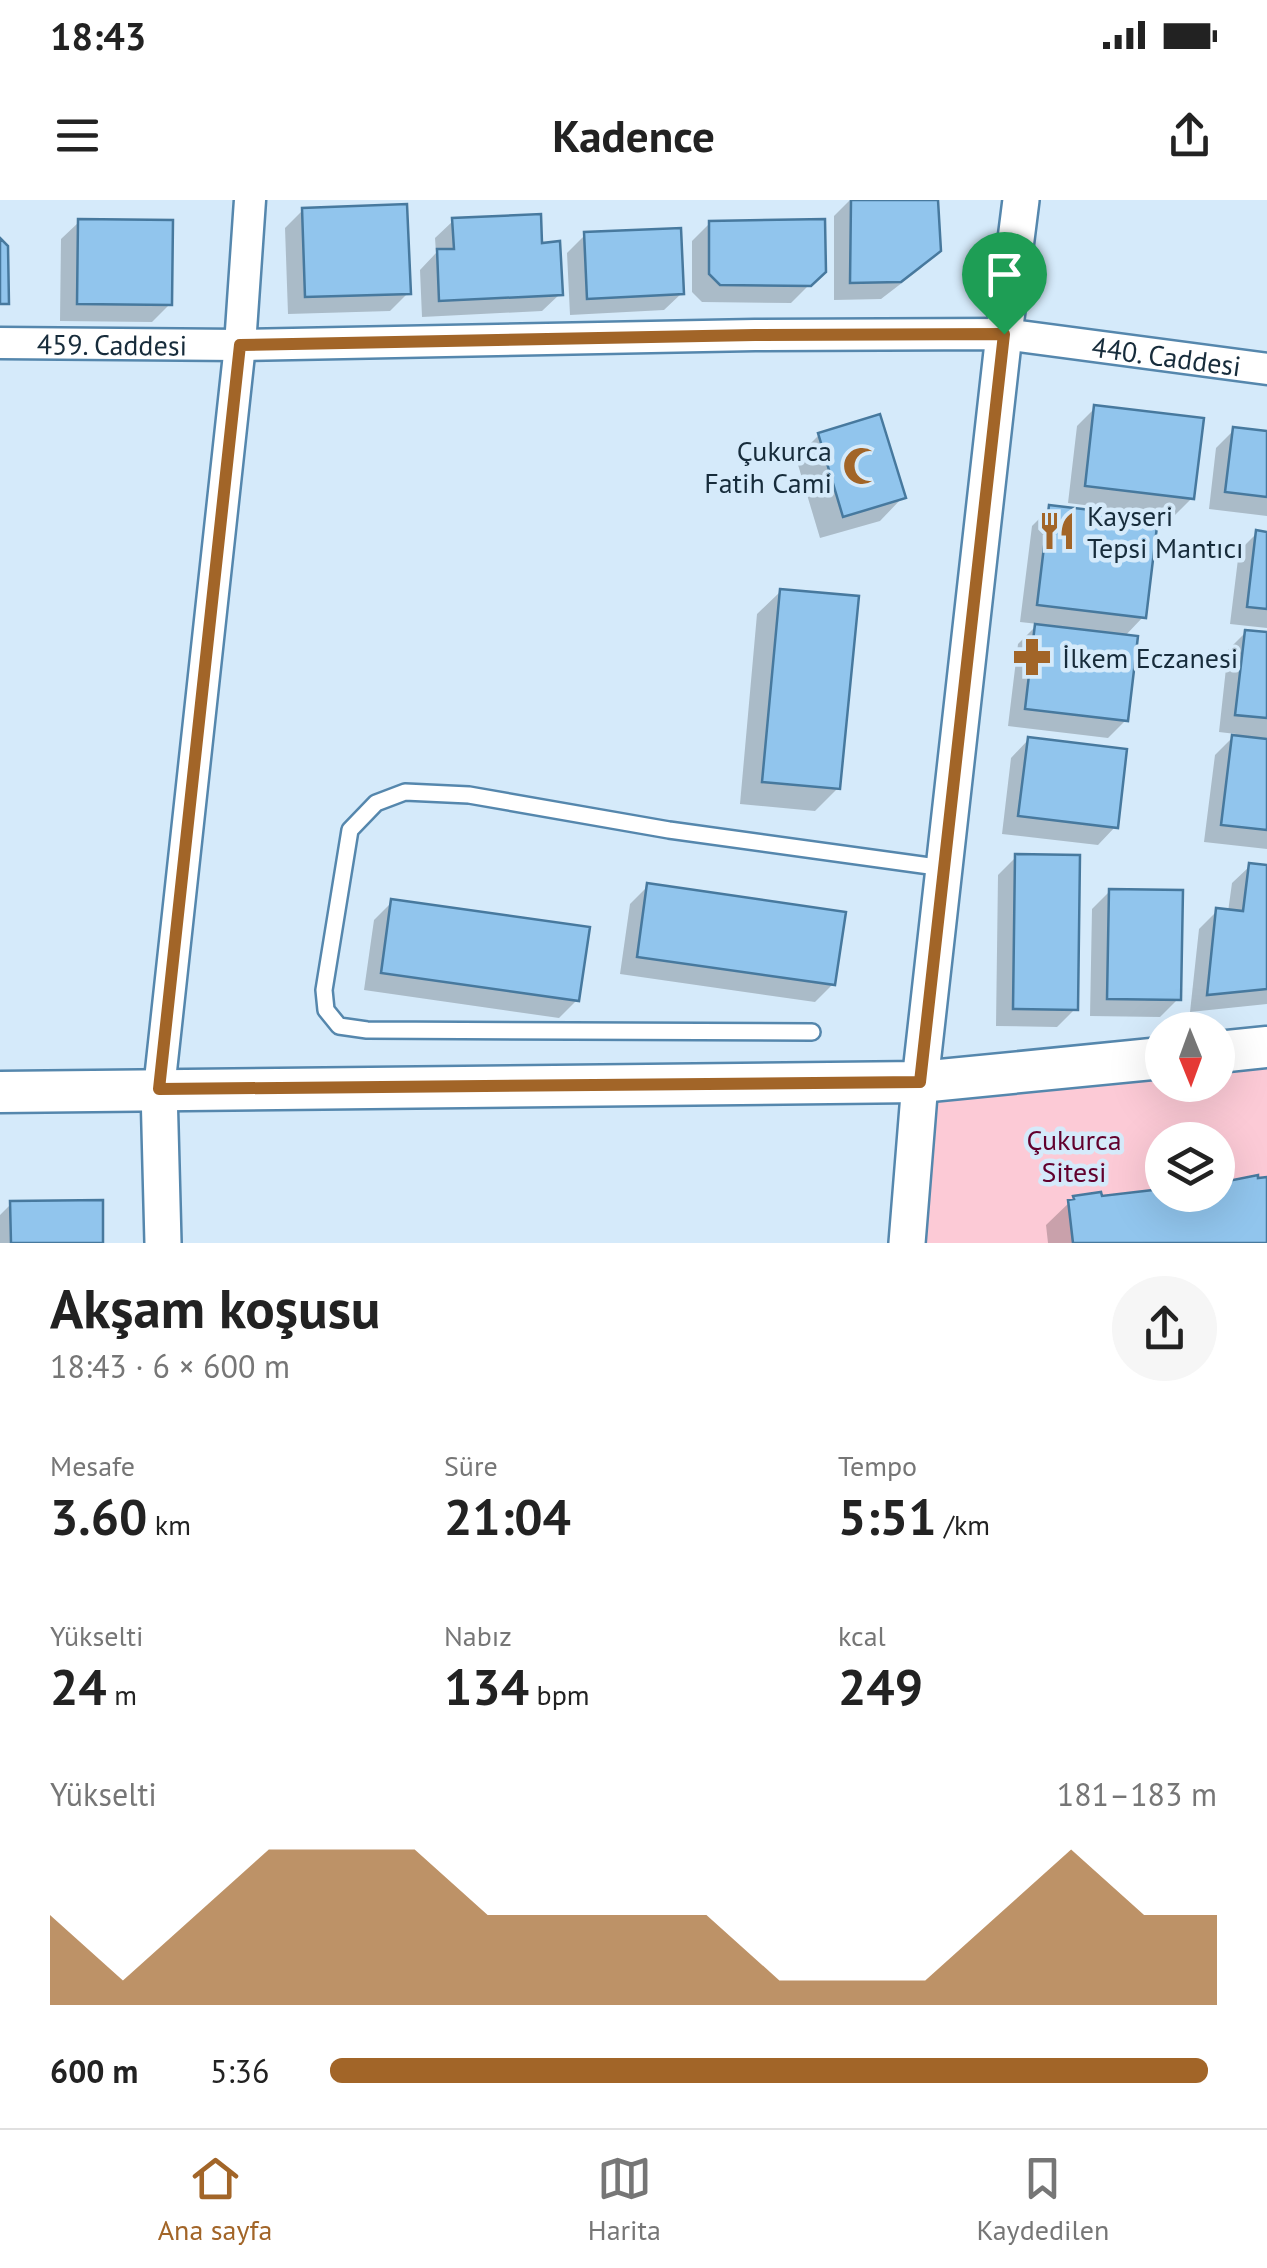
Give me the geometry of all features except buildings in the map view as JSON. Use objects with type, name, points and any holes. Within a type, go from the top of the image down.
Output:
[{"type":"main road","points":[[1235,1050],[1267,1047]]},
{"type":"main road","points":[[0,1092],[920,1082],[1145,1060]]},
{"type":"street","points":[[163,1243],[159,1089],[240,345],[250,200]]},
{"type":"street","points":[[907,1243],[920,1082],[1021,200]]},
{"type":"street","name":"459. Caddesi","points":[[0,343],[240,345],[1004,334]]},
{"type":"street","name":"440. Caddesi","points":[[1004,334],[1267,368]]},
{"type":"lane","points":[[812,1032],[367,1030],[339,1026],[326,1010],[324,990],[350,830],[376,803],[405,792],[469,796],[669,830],[944,868]]},
{"type":"green space","name":"Çukurca Sitesi","points":[[1267,1047],[1267,1243],[907,1243],[920,1082],[1145,1060],[1145,1102],[1235,1102],[1235,1050]]},
{"type":"place","name":"Çukurca Fatih Cami","points":[[862,466]]},
{"type":"place","name":"Kayseri Tepsi Mantıcı","points":[[1057,531]]},
{"type":"place","name":"İlkem Eczanesi","points":[[1032,657]]},
{"type":"route","points":[[1004,334],[920,1082],[159,1089],[240,345],[1004,334]]}]
